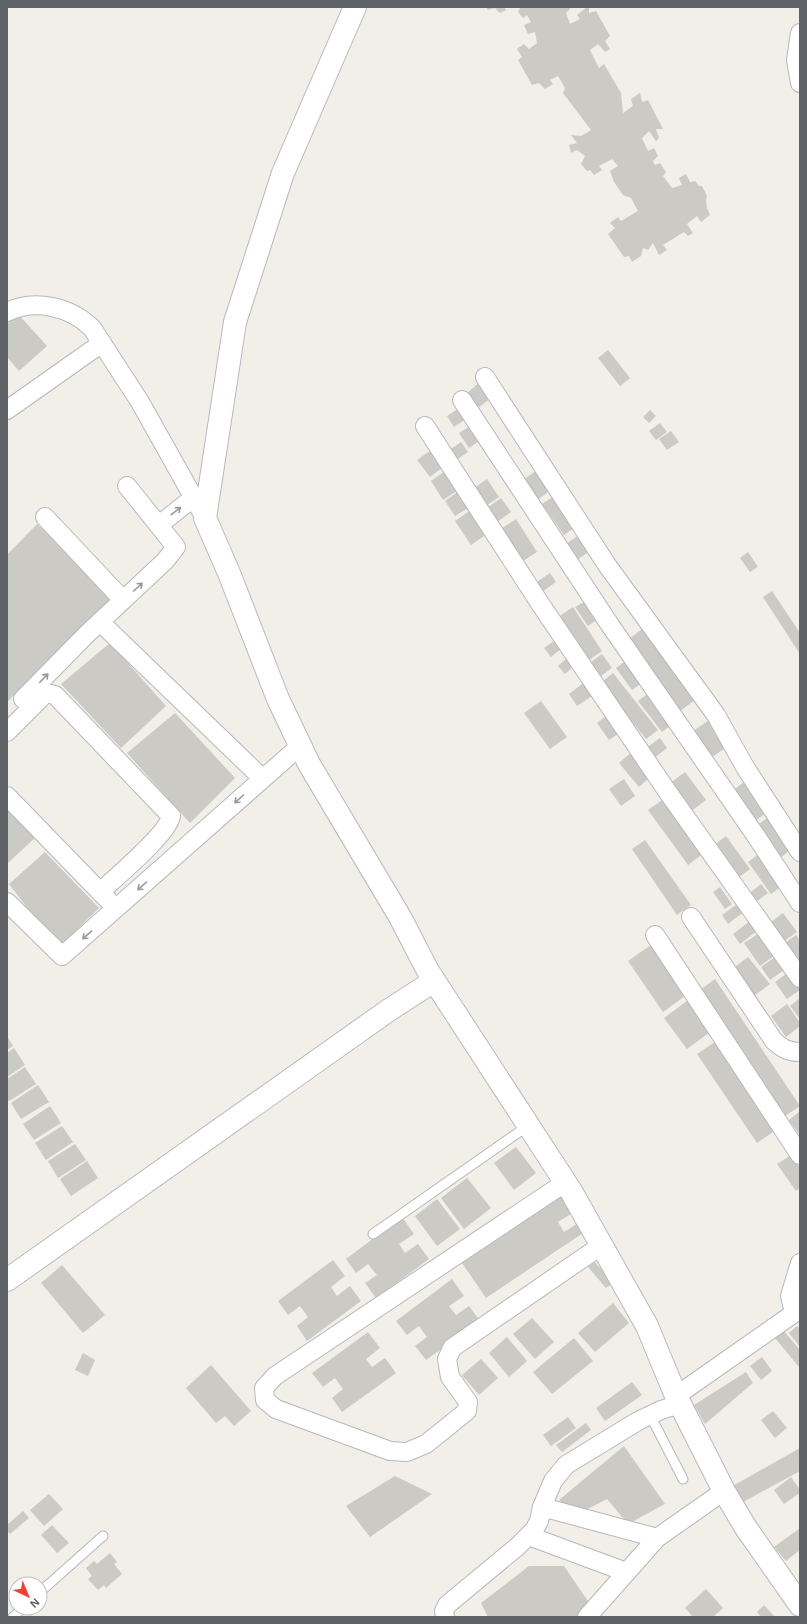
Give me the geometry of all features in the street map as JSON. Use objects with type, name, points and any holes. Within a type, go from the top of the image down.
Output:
[{"type":"street","points":[[205,518],[235,322],[283,173],[355,7]]},
{"type":"street","points":[[800,33],[796,60],[800,83]]},
{"type":"street","points":[[7,312],[18,307],[44,305],[65,310],[83,319],[92,328],[140,402],[205,518],[229,573],[278,699],[300,746],[400,917],[434,981],[566,1182],[646,1326],[678,1400],[724,1491],[746,1528],[800,1606]]},
{"type":"street","points":[[7,410],[102,343]]},
{"type":"street","points":[[485,377],[608,565],[716,715],[745,767],[800,852]]},
{"type":"street","points":[[462,400],[610,625],[756,836],[800,903]]},
{"type":"street","points":[[425,426],[541,605],[658,778],[800,978]]},
{"type":"street","points":[[7,715],[100,622],[165,561],[176,547],[127,486]]},
{"type":"street","points":[[159,526],[193,498]]},
{"type":"street","points":[[45,517],[123,600]]},
{"type":"street","points":[[100,622],[262,778]]},
{"type":"street","points":[[7,732],[46,693],[56,695],[172,816],[170,823],[159,837],[100,892]]},
{"type":"street","points":[[7,902],[62,956],[116,910],[262,778],[300,746]]},
{"type":"street","points":[[7,796],[116,910]]},
{"type":"street","points":[[690,917],[774,1041],[783,1049],[791,1052],[800,1052]]},
{"type":"street","points":[[655,935],[800,1155]]},
{"type":"street","points":[[7,1280],[389,1010],[434,981]]},
{"type":"street","points":[[566,1182],[275,1376],[264,1388],[266,1400],[276,1409],[390,1451],[407,1452],[426,1444],[467,1411],[468,1402],[450,1377],[447,1359],[452,1348],[602,1245]]},
{"type":"street","points":[[445,1617],[444,1611],[447,1605],[529,1536],[534,1530],[553,1481],[566,1465],[678,1400],[797,1310],[790,1296],[800,1263]]},
{"type":"street","points":[[587,1617],[657,1538],[724,1491]]},
{"type":"street","points":[[542,1507],[657,1538]]},
{"type":"street","points":[[529,1536],[626,1572]]},
{"type":"lane","points":[[373,1234],[529,1125]]},
{"type":"lane","points":[[650,1415],[683,1479]]},
{"type":"lane","points":[[48,1585],[103,1536]]},
{"type":"building","points":[[486,7],[504,7],[506,10],[500,13],[495,8],[488,10]]},
{"type":"building","points":[[519,7],[569,7],[570,9],[566,13],[570,24],[580,19],[577,15],[587,7],[589,7],[589,13],[596,11],[610,36],[605,41],[610,49],[605,52],[598,44],[590,50],[599,68],[604,64],[621,93],[623,113],[633,106],[631,99],[640,93],[642,102],[648,100],[663,129],[656,129],[659,138],[656,141],[649,131],[642,138],[648,151],[654,148],[658,156],[653,161],[655,165],[660,163],[666,172],[663,176],[672,188],[682,185],[679,178],[686,174],[690,182],[695,181],[699,186],[702,186],[707,196],[707,208],[710,215],[701,222],[697,216],[687,224],[693,233],[688,236],[684,232],[663,245],[667,250],[659,255],[653,243],[648,250],[643,248],[641,256],[632,262],[629,256],[624,257],[608,234],[615,228],[610,223],[618,217],[621,221],[638,211],[631,198],[623,195],[614,182],[610,171],[618,166],[612,159],[599,166],[602,170],[594,175],[590,170],[587,171],[581,164],[585,156],[577,150],[571,153],[569,145],[577,143],[571,135],[581,136],[591,130],[563,93],[565,88],[558,76],[550,80],[553,84],[545,89],[539,83],[532,85],[518,60],[522,57],[517,49],[524,44],[529,49],[537,43],[535,32],[528,34],[524,25],[531,22],[527,15],[523,18],[518,12]]},
{"type":"building","points":[[18,314],[47,346],[19,371],[7,357],[7,324]]},
{"type":"building","points":[[608,350],[630,378],[620,386],[598,358]]},
{"type":"building","points":[[479,383],[491,398],[478,408],[466,394]]},
{"type":"building","points":[[462,406],[469,417],[454,427],[447,416]]},
{"type":"building","points":[[650,410],[656,416],[649,423],[643,417]]},
{"type":"building","points":[[660,423],[667,432],[656,440],[649,431]]},
{"type":"building","points":[[473,424],[482,439],[469,448],[459,433]]},
{"type":"building","points":[[671,431],[679,442],[667,450],[659,439]]},
{"type":"building","points":[[461,442],[468,452],[455,461],[448,451]]},
{"type":"building","points":[[434,448],[446,465],[430,477],[417,460]]},
{"type":"building","points":[[540,468],[554,488],[537,500],[523,480]]},
{"type":"building","points":[[448,469],[460,489],[443,500],[431,481]]},
{"type":"building","points":[[487,479],[499,497],[483,508],[471,490]]},
{"type":"building","points":[[462,489],[473,505],[455,516],[445,501]]},
{"type":"building","points":[[557,494],[578,525],[564,535],[542,504]]},
{"type":"building","points":[[501,498],[511,512],[494,524],[484,510]]},
{"type":"building","points":[[474,508],[490,532],[471,545],[455,521]]},
{"type":"building","points":[[516,519],[537,552],[520,563],[499,530]]},
{"type":"building","points":[[37,524],[117,600],[113,600],[7,702],[7,555]]},
{"type":"building","points":[[579,535],[590,551],[574,562],[563,546]]},
{"type":"building","points":[[748,552],[758,567],[750,572],[740,558]]},
{"type":"building","points":[[550,573],[556,582],[539,594],[532,585]]},
{"type":"building","points":[[772,591],[800,633],[800,654],[763,597]]},
{"type":"building","points":[[589,599],[601,617],[588,626],[575,607]]},
{"type":"building","points":[[573,607],[602,651],[589,660],[560,616]]},
{"type":"building","points":[[643,628],[695,700],[680,711],[628,640]]},
{"type":"building","points":[[560,637],[566,645],[551,657],[544,648]]},
{"type":"building","points":[[110,643],[166,706],[121,748],[61,684]]},
{"type":"building","points":[[602,654],[612,668],[601,676],[591,662]]},
{"type":"building","points":[[566,659],[573,667],[565,674],[558,666]]},
{"type":"building","points":[[628,659],[645,681],[632,690],[616,668]]},
{"type":"building","points":[[613,673],[658,730],[646,739],[601,683]]},
{"type":"building","points":[[586,681],[595,694],[577,706],[569,694]]},
{"type":"building","points":[[650,692],[674,723],[662,732],[638,701]]},
{"type":"building","points":[[541,701],[567,737],[550,749],[524,713]]},
{"type":"building","points":[[175,713],[235,778],[190,823],[127,753]]},
{"type":"building","points":[[609,714],[622,731],[609,740],[597,723]]},
{"type":"building","points":[[709,720],[728,746],[711,758],[692,732]]},
{"type":"building","points":[[660,738],[667,748],[653,759],[645,749]]},
{"type":"building","points":[[632,752],[651,776],[639,787],[619,763]]},
{"type":"building","points":[[685,772],[706,800],[690,812],[669,784]]},
{"type":"building","points":[[624,779],[635,796],[621,806],[609,789]]},
{"type":"building","points":[[747,780],[770,810],[755,821],[732,791]]},
{"type":"building","points":[[665,798],[704,853],[688,865],[648,810]]},
{"type":"building","points":[[7,805],[37,836],[7,864]]},
{"type":"building","points":[[770,816],[794,847],[780,858],[756,826]]},
{"type":"building","points":[[726,836],[750,869],[738,878],[714,845]]},
{"type":"building","points":[[645,840],[691,905],[677,915],[632,849]]},
{"type":"building","points":[[45,852],[99,908],[58,948],[9,884]]},
{"type":"building","points":[[761,852],[785,884],[771,894],[748,862]]},
{"type":"building","points":[[761,884],[768,893],[753,904],[746,896]]},
{"type":"building","points":[[720,887],[732,904],[725,909],[713,892]]},
{"type":"building","points":[[740,902],[746,910],[728,924],[722,915]]},
{"type":"building","points":[[783,913],[797,932],[780,944],[767,925]]},
{"type":"building","points":[[750,921],[757,931],[740,944],[733,934]]},
{"type":"building","points":[[758,934],[774,956],[760,966],[744,943]]},
{"type":"building","points":[[796,935],[800,940],[800,963],[782,945]]},
{"type":"building","points":[[651,945],[685,996],[663,1012],[628,961]]},
{"type":"building","points":[[778,955],[787,968],[770,980],[761,967]]},
{"type":"building","points":[[748,957],[770,984],[754,996],[732,969]]},
{"type":"building","points":[[790,971],[800,985],[800,990],[787,999],[775,982]]},
{"type":"building","points":[[715,979],[800,1106],[785,1116],[700,990]]},
{"type":"building","points":[[800,998],[800,1019],[790,1006]]},
{"type":"building","points":[[687,1001],[710,1032],[687,1049],[664,1018]]},
{"type":"building","points":[[787,1004],[800,1023],[800,1026],[786,1037],[771,1016]]},
{"type":"building","points":[[7,1036],[13,1046],[7,1050]]},
{"type":"building","points":[[715,1042],[776,1130],[757,1143],[697,1054]]},
{"type":"building","points":[[14,1048],[25,1065],[7,1077],[7,1053]]},
{"type":"building","points":[[25,1067],[36,1084],[9,1101],[7,1099],[7,1079]]},
{"type":"building","points":[[38,1085],[49,1102],[21,1119],[11,1103]]},
{"type":"building","points":[[50,1106],[61,1123],[34,1140],[23,1124]]},
{"type":"building","points":[[800,1111],[800,1135],[789,1120]]},
{"type":"building","points":[[62,1126],[73,1142],[46,1160],[35,1143]]},
{"type":"building","points":[[75,1144],[86,1160],[58,1178],[48,1161]]},
{"type":"building","points":[[516,1147],[536,1173],[514,1190],[494,1163]]},
{"type":"building","points":[[791,1155],[800,1168],[800,1188],[796,1191],[777,1164]]},
{"type":"building","points":[[87,1161],[98,1178],[71,1196],[60,1179]]},
{"type":"building","points":[[467,1178],[491,1208],[464,1229],[441,1198]]},
{"type":"building","points":[[568,1192],[579,1209],[558,1222],[564,1232],[580,1222],[586,1231],[486,1298],[462,1263]]},
{"type":"building","points":[[437,1199],[460,1229],[437,1246],[415,1216]]},
{"type":"building","points":[[402,1217],[414,1234],[399,1244],[405,1253],[418,1244],[429,1259],[376,1298],[365,1283],[377,1275],[368,1264],[356,1273],[346,1259]]},
{"type":"building","points":[[333,1260],[345,1276],[331,1287],[337,1296],[350,1286],[361,1301],[307,1341],[297,1326],[308,1317],[300,1306],[288,1315],[278,1301]]},
{"type":"building","points":[[595,1262],[613,1283],[606,1288],[588,1267]]},
{"type":"building","points":[[62,1265],[105,1315],[83,1333],[41,1283]]},
{"type":"building","points":[[452,1279],[464,1296],[449,1306],[456,1315],[469,1306],[480,1321],[426,1360],[415,1346],[427,1337],[419,1326],[407,1335],[396,1321]]},
{"type":"building","points":[[613,1303],[629,1323],[595,1352],[578,1333]]},
{"type":"building","points":[[532,1318],[554,1342],[535,1359],[513,1334]]},
{"type":"building","points":[[797,1326],[800,1329],[800,1347],[789,1333]]},
{"type":"building","points":[[784,1331],[800,1350],[800,1365],[798,1366],[775,1338]]},
{"type":"building","points":[[368,1332],[380,1348],[366,1359],[372,1367],[385,1358],[396,1373],[342,1412],[332,1398],[343,1389],[335,1378],[323,1387],[312,1373]]},
{"type":"building","points":[[507,1337],[527,1361],[509,1377],[489,1353]]},
{"type":"building","points":[[574,1338],[593,1361],[552,1394],[533,1372]]},
{"type":"building","points":[[83,1353],[95,1360],[88,1376],[75,1370]]},
{"type":"building","points":[[762,1357],[772,1371],[761,1380],[750,1366]]},
{"type":"building","points":[[481,1359],[498,1378],[479,1395],[462,1375]]},
{"type":"building","points":[[211,1365],[251,1411],[234,1426],[225,1416],[216,1423],[186,1388]]},
{"type":"building","points":[[746,1372],[753,1383],[705,1424],[694,1405]]},
{"type":"building","points":[[632,1382],[642,1395],[605,1421],[596,1408]]},
{"type":"building","points":[[773,1411],[787,1428],[775,1438],[761,1420]]},
{"type":"building","points":[[568,1417],[576,1428],[551,1446],[543,1435]]},
{"type":"building","points":[[586,1423],[591,1430],[562,1452],[556,1445]]},
{"type":"building","points":[[624,1446],[665,1504],[628,1524],[607,1499],[578,1514],[559,1500]]},
{"type":"building","points":[[800,1448],[800,1471],[743,1502],[731,1487]]},
{"type":"building","points":[[395,1476],[432,1494],[370,1537],[346,1506]]},
{"type":"building","points":[[791,1477],[800,1490],[800,1493],[784,1504],[774,1490]]},
{"type":"building","points":[[49,1494],[63,1509],[44,1526],[30,1510]]},
{"type":"building","points":[[23,1511],[29,1518],[10,1534],[7,1531],[7,1525]]},
{"type":"building","points":[[52,1525],[69,1543],[57,1553],[41,1535]]},
{"type":"building","points":[[800,1528],[800,1550],[786,1561],[774,1547]]},
{"type":"building","points":[[110,1553],[117,1562],[114,1564],[122,1574],[106,1588],[104,1585],[98,1590],[88,1579],[92,1576],[86,1568],[94,1561],[97,1564]]},
{"type":"building","points":[[529,1566],[564,1566],[592,1607],[579,1617],[488,1617],[481,1603]]},
{"type":"building","points":[[706,1589],[723,1608],[713,1617],[693,1617],[685,1608]]},
{"type":"building","points":[[764,1605],[775,1617],[761,1617],[757,1612]]}]
